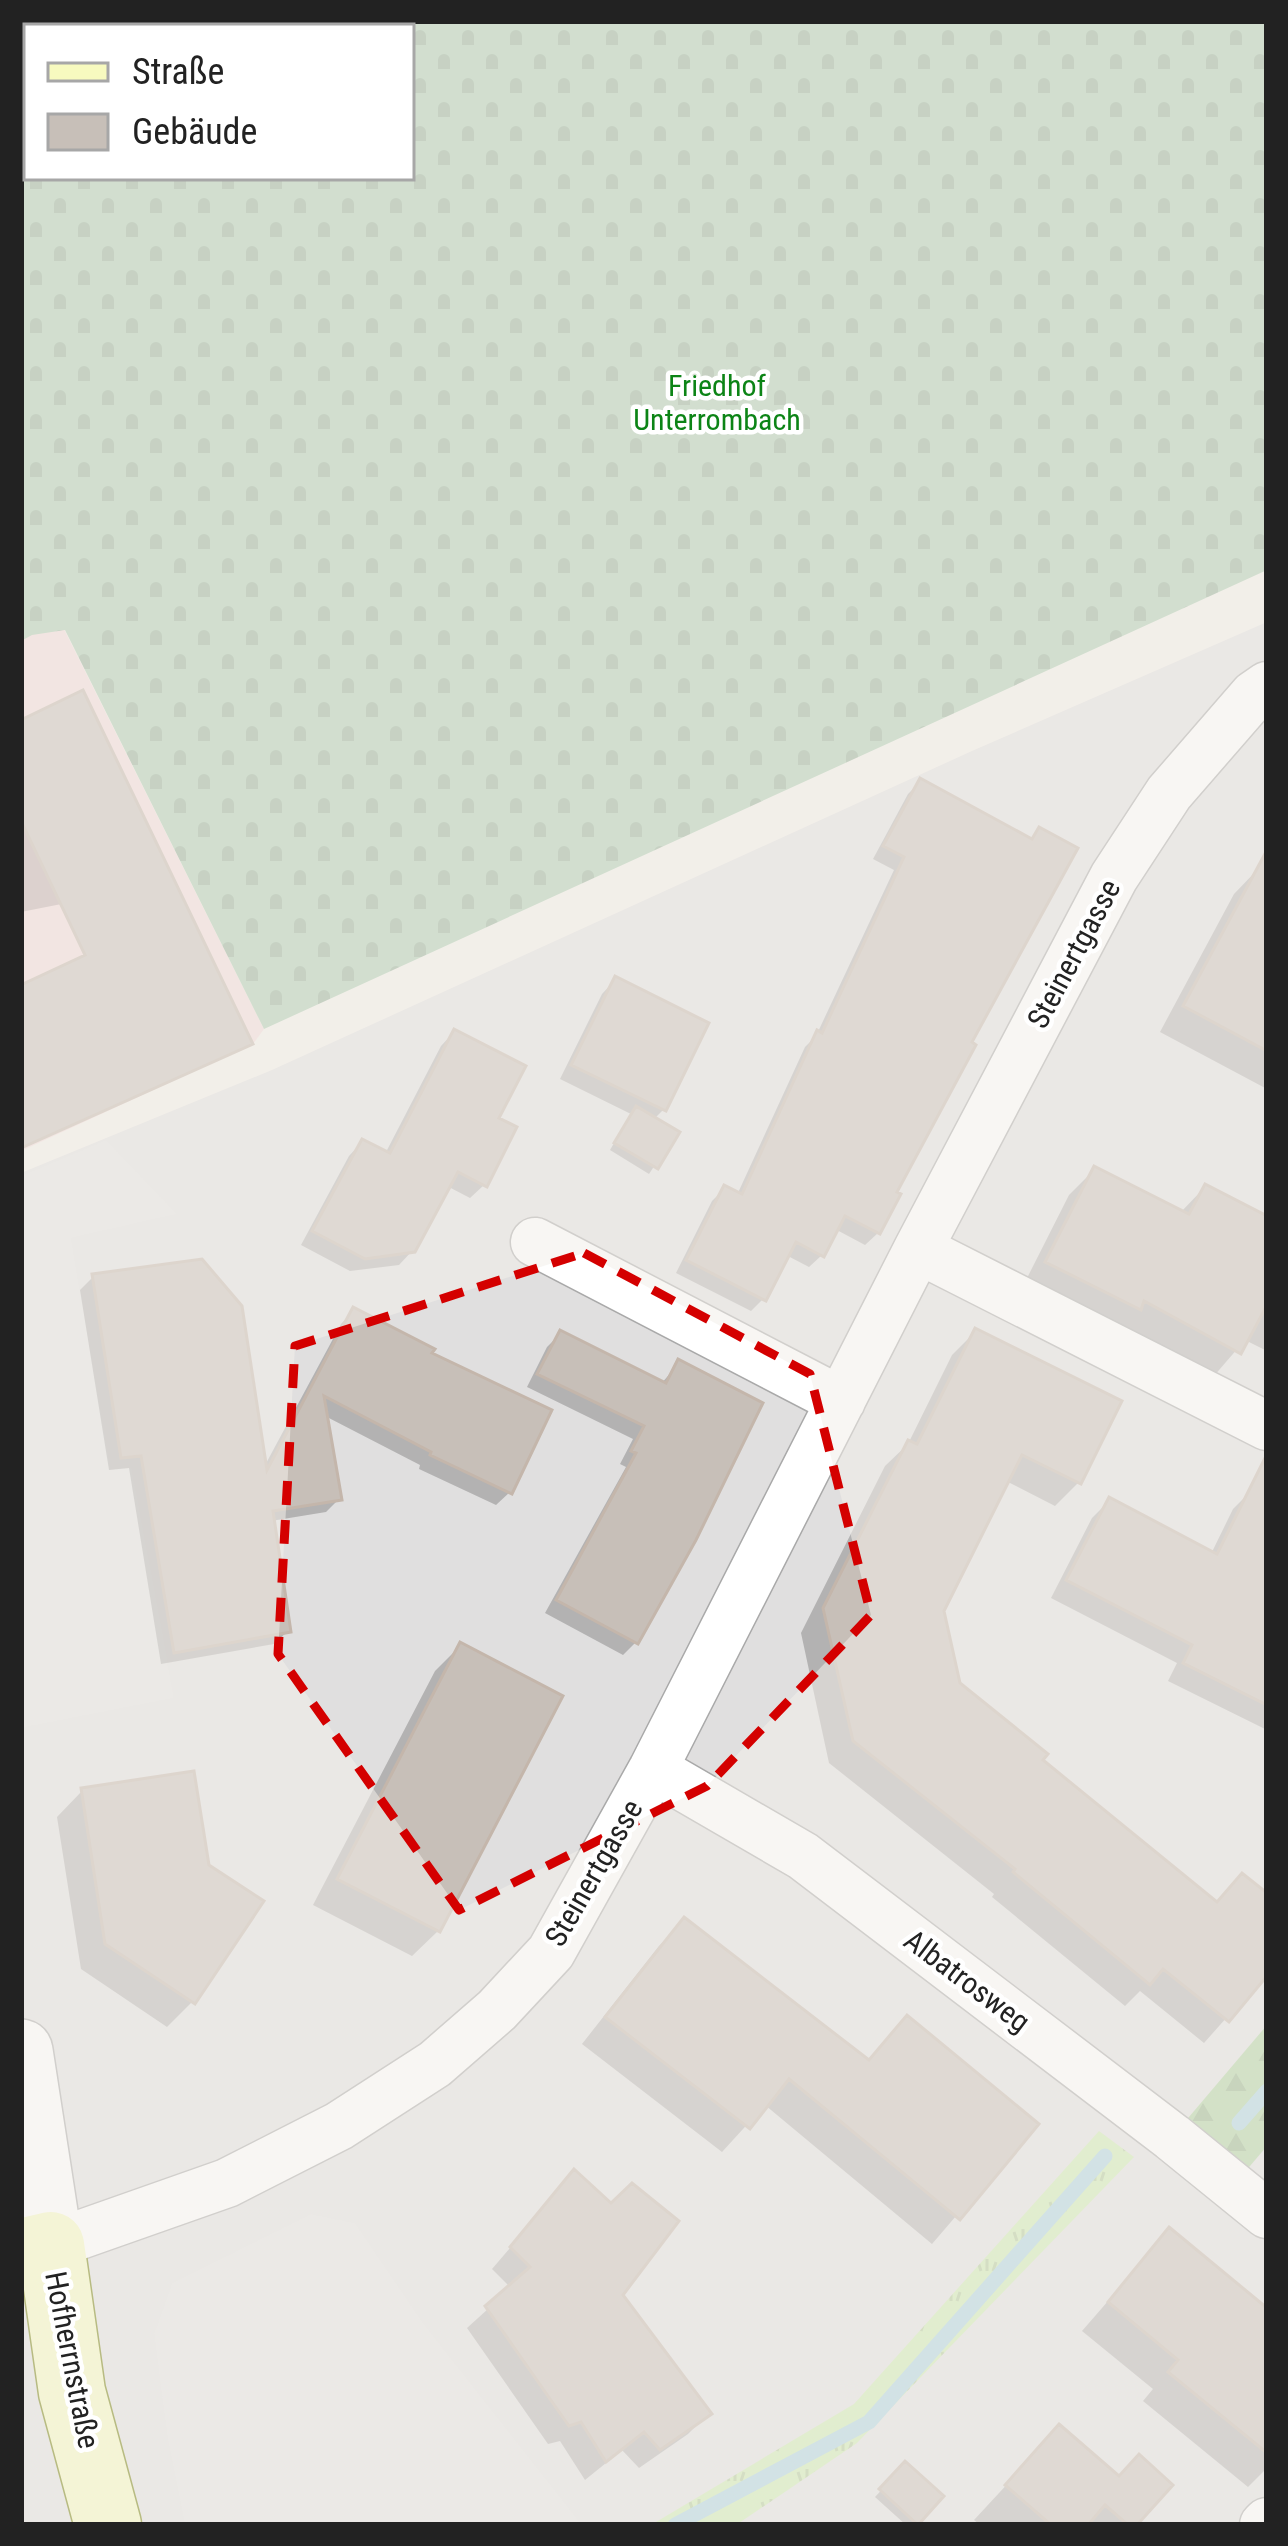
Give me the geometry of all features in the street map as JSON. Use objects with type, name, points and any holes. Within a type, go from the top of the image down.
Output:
[{"type":"main road","name":"Hofherrnstraße","points":[[36,2248],[108,2525]]},
{"type":"street","name":"Steinertgasse","points":[[36,2248],[227,2183],[339,2126],[435,2064],[497,2010],[551,1952],[652,1769],[917,1249],[1114,877],[1169,793],[1267,686]]},
{"type":"street","points":[[535,1242],[841,1401]]},
{"type":"street","points":[[917,1249],[1267,1426]]},
{"type":"street","name":"Albatrosweg","points":[[652,1769],[803,1856],[1267,2214]]},
{"type":"street","name":"Hofherrnstraße","points":[[21,2051],[36,2248]]},
{"type":"highlighted area","points":[[584,1253],[810,1374],[871,1615],[707,1786],[459,1910],[278,1654],[295,1346]]},
{"type":"shaded area","points":[[1267,622],[1267,2525],[21,2525],[21,1173],[272,1070]]},
{"type":"shaded area","points":[[64,629],[264,1029],[253,1044],[21,1151],[21,641],[32,634]]},
{"type":"shaded area","points":[[106,1140],[177,1214],[71,1238],[110,1470],[131,1468],[174,1698],[21,1728],[21,1176]]},
{"type":"shaded area","points":[[311,2214],[355,2223],[423,2323],[582,2525],[185,2525],[154,2334],[172,2283]]},
{"type":"green space","name":"Friedhof Unterrombach","points":[[21,21],[1267,21],[1267,570],[264,1029],[65,630],[21,641]]},
{"type":"green space","points":[[1267,2025],[1267,2146],[1233,2186],[1172,2137]]},
{"type":"green space","points":[[1099,2131],[1134,2157],[857,2443],[736,2525],[651,2525],[854,2404]]},
{"type":"building","points":[[83,690],[253,1044],[21,1148],[21,985],[85,955],[21,821],[21,720]]},
{"type":"building","points":[[920,778],[1032,839],[1039,827],[1078,848],[972,1042],[976,1045],[897,1192],[901,1194],[880,1234],[845,1216],[824,1257],[796,1242],[766,1301],[686,1260],[724,1185],[742,1194],[817,1030],[822,1033],[904,857],[883,846]]},
{"type":"building","points":[[1267,850],[1267,1051],[1183,1006]]},
{"type":"building","points":[[615,976],[709,1023],[666,1111],[571,1065]]},
{"type":"building","points":[[454,1029],[526,1066],[499,1118],[517,1127],[487,1187],[458,1172],[415,1252],[365,1259],[312,1231],[362,1139],[390,1153]]},
{"type":"building","points":[[636,1106],[680,1132],[658,1169],[614,1143]]},
{"type":"building","points":[[1094,1166],[1189,1214],[1205,1184],[1267,1216],[1267,1305],[1241,1354],[1144,1301],[1141,1310],[1045,1262]]},
{"type":"building","points":[[202,1259],[242,1306],[267,1470],[353,1307],[435,1349],[432,1353],[552,1410],[512,1494],[324,1396],[342,1500],[273,1511],[291,1632],[174,1653],[141,1456],[121,1458],[92,1274]]},
{"type":"building","points":[[975,1328],[1122,1401],[1081,1484],[1022,1455],[944,1611],[960,1683],[1048,1754],[1043,1760],[1217,1902],[1242,1873],[1267,1893],[1267,1976],[1229,2022],[1163,1969],[1150,1985],[1015,1869],[853,1741],[823,1608],[908,1440],[917,1444]]},
{"type":"building","points":[[560,1330],[666,1383],[678,1359],[763,1403],[696,1540],[638,1644],[556,1600],[636,1453],[631,1451],[644,1426],[537,1374]]},
{"type":"building","points":[[1267,1454],[1267,1705],[1183,1663],[1192,1645],[1066,1580],[1109,1497],[1217,1554]]},
{"type":"building","points":[[460,1642],[563,1696],[440,1932],[337,1879]]},
{"type":"building","points":[[194,1771],[209,1865],[264,1901],[195,2004],[105,1944],[81,1788]]},
{"type":"building","points":[[684,1917],[869,2060],[907,2015],[1039,2124],[960,2220],[789,2079],[750,2129],[605,2017]]},
{"type":"building","points":[[574,2169],[611,2203],[632,2183],[679,2221],[623,2295],[712,2414],[660,2450],[644,2432],[606,2462],[581,2422],[569,2426],[485,2306],[530,2267],[510,2247]]},
{"type":"building","points":[[1169,2227],[1267,2308],[1267,2453],[1168,2372],[1178,2360],[1108,2302]]},
{"type":"building","points":[[1059,2424],[1119,2476],[1139,2454],[1173,2485],[1137,2525],[1128,2525],[1105,2505],[1088,2525],[1051,2525],[1005,2485]]},
{"type":"building","points":[[905,2461],[944,2496],[918,2525],[879,2489]]},
{"type":"waterway","points":[[1239,2123],[1267,2091]]},
{"type":"waterway","points":[[675,2525],[869,2422],[1105,2156]]}]
